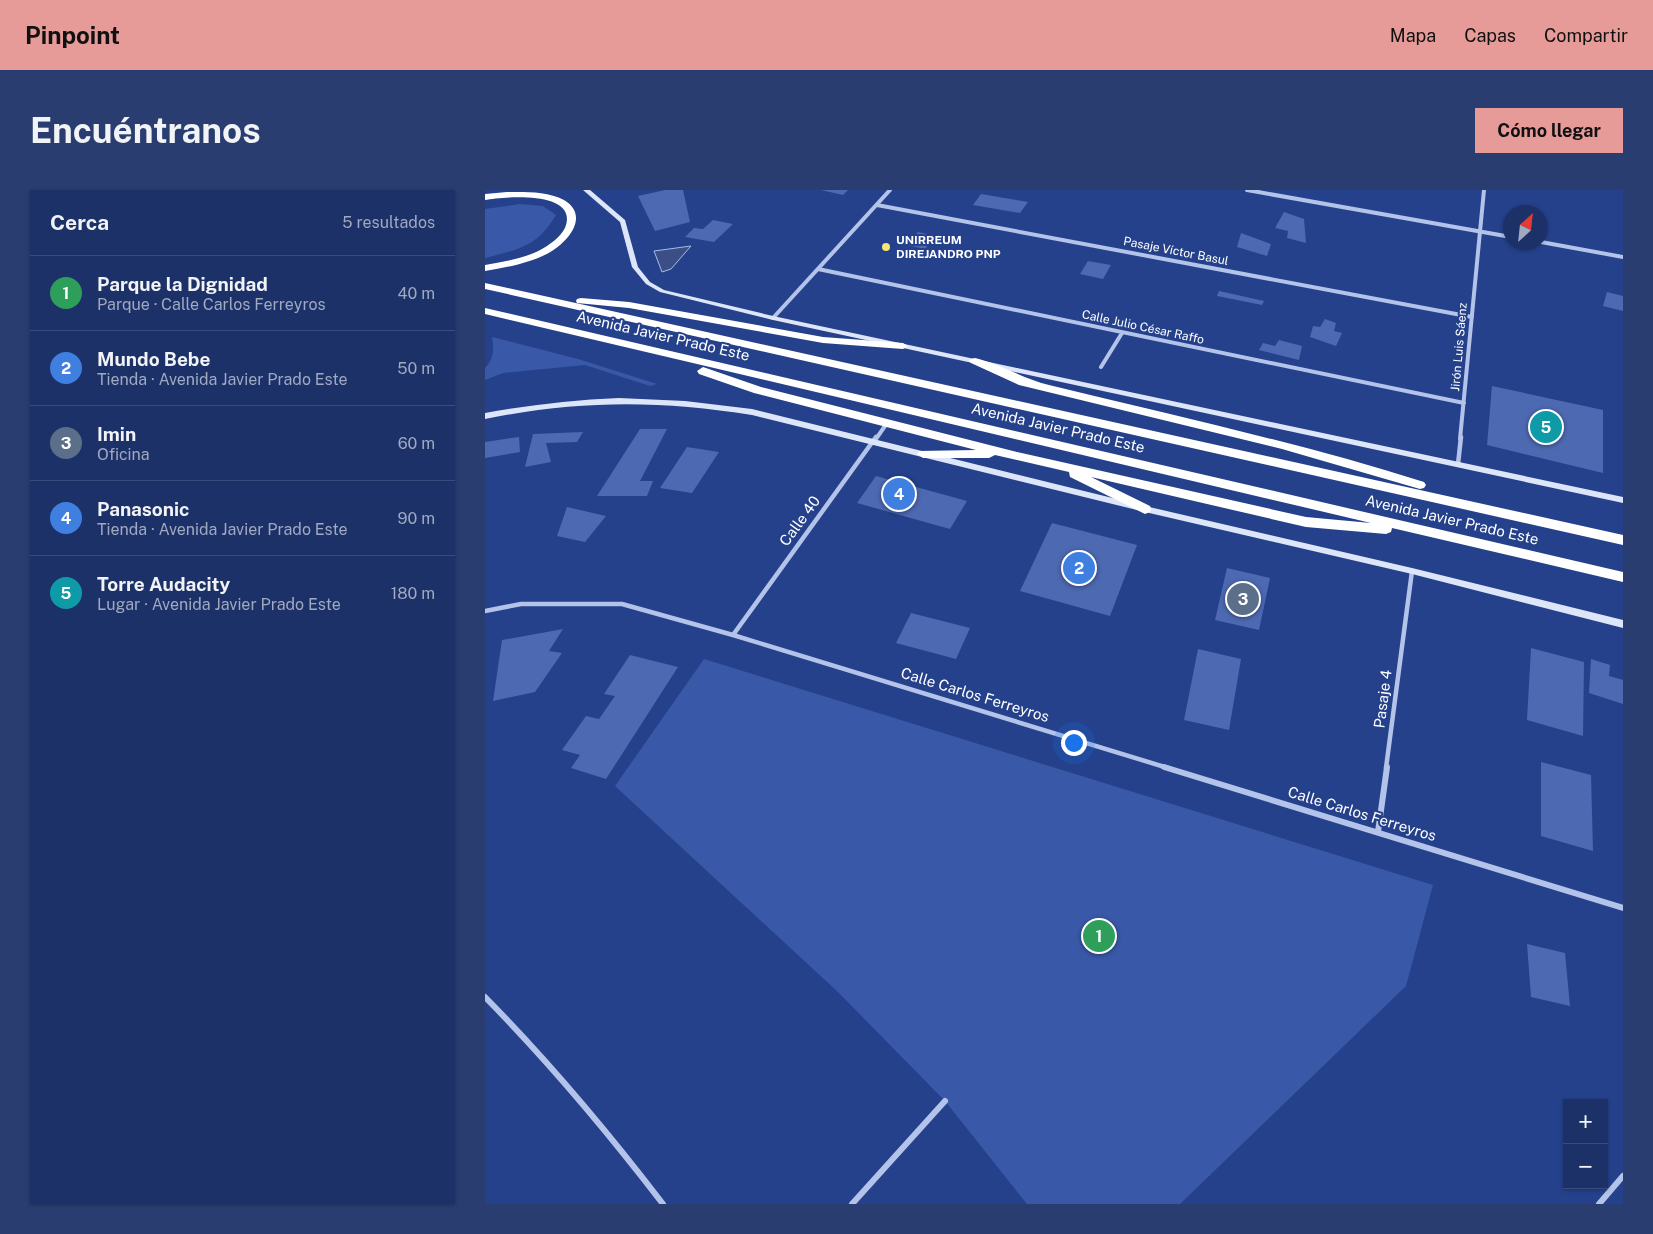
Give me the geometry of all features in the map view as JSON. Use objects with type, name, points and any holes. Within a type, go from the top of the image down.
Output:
[{"type":"highway","points":[[485,197],[522,193],[546,196],[564,204],[571,211],[572,218],[566,233],[547,250],[520,261],[485,268]]},
{"type":"highway","name":"Avenida Javier Prado Este","points":[[485,286],[1623,540]]},
{"type":"highway","points":[[547,300],[629,305],[797,336],[849,343],[903,346]]},
{"type":"highway","name":"Avenida Javier Prado Este","points":[[485,311],[1623,577]]},
{"type":"highway","points":[[626,345],[758,390],[1013,455],[1306,522],[1441,534]]},
{"type":"highway","points":[[975,361],[1023,382],[1304,449],[1497,511]]},
{"type":"highway","points":[[923,454],[1013,455]]},
{"type":"highway","points":[[1053,464],[1145,509]]},
{"type":"main road","points":[[586,190],[623,221],[635,266],[642,277],[655,287],[672,294],[773,318],[1623,500]]},
{"type":"main road","points":[[485,416],[533,406],[625,400],[674,401],[752,412],[1145,509],[1412,570],[1623,624]]},
{"type":"street","points":[[773,318],[890,190]]},
{"type":"street","points":[[1247,190],[1503,236]]},
{"type":"street","name":"Jirón Luis Sáenz","points":[[1458,464],[1484,190]]},
{"type":"street","name":"Pasaje Víctor Basul","points":[[877,205],[1472,318]]},
{"type":"street","points":[[1548,243],[1623,257]]},
{"type":"street","name":"Calle Julio César Raffo","points":[[818,269],[1464,403]]},
{"type":"street","points":[[1101,368],[1122,332]]},
{"type":"street","name":"Calle 40","points":[[733,635],[887,423]]},
{"type":"street","name":"Pasaje 4","points":[[1379,832],[1412,570]]},
{"type":"street","name":"Calle Carlos Ferreyros","points":[[485,611],[521,604],[622,604],[733,635],[1623,908]]},
{"type":"street","points":[[485,998],[562,1077],[611,1135],[663,1204]]},
{"type":"street","points":[[852,1204],[945,1101]]},
{"type":"street","points":[[1599,1204],[1623,1176]]},
{"type":"shaded area","points":[[520,204],[543,206],[556,215],[542,234],[526,245],[485,258],[485,209]]},
{"type":"shaded area","points":[[691,246],[671,269],[662,272],[654,251]]},
{"type":"shaded area","points":[[492,337],[578,359],[657,384],[650,386],[585,365],[503,373],[485,380],[485,368],[493,354]]},
{"type":"shaded area","points":[[704,659],[1433,885],[1406,986],[1180,1204],[1027,1204],[945,1101],[838,992],[615,786]]},
{"type":"building","points":[[665,190],[683,190],[690,222],[655,231],[638,196]]},
{"type":"building","points":[[821,190],[848,190],[843,195]]},
{"type":"building","points":[[981,194],[1028,202],[1020,213],[973,205]]},
{"type":"building","points":[[1284,212],[1304,219],[1306,243],[1287,238],[1288,231],[1275,228]]},
{"type":"building","points":[[713,220],[733,224],[714,242],[685,237],[694,228],[703,229]]},
{"type":"building","points":[[918,232],[936,236],[925,249],[907,245]]},
{"type":"building","points":[[1241,233],[1271,244],[1267,256],[1237,247]]},
{"type":"building","points":[[1088,261],[1111,265],[1103,279],[1080,274]]},
{"type":"building","points":[[1219,291],[1264,301],[1262,305],[1217,296]]},
{"type":"building","points":[[1607,292],[1623,296],[1623,311],[1603,306]]},
{"type":"building","points":[[1325,319],[1336,323],[1334,331],[1342,333],[1336,346],[1310,337],[1313,326],[1320,327]]},
{"type":"building","points":[[1279,340],[1302,346],[1299,360],[1259,350],[1263,343],[1275,346]]},
{"type":"building","points":[[1492,386],[1603,410],[1603,473],[1487,445]]},
{"type":"building","points":[[640,429],[667,429],[640,481],[653,481],[647,496],[597,496]]},
{"type":"building","points":[[583,432],[577,442],[546,443],[551,462],[525,467],[533,434]]},
{"type":"building","points":[[519,437],[520,452],[485,458],[485,442]]},
{"type":"building","points":[[687,447],[719,452],[692,493],[660,488]]},
{"type":"building","points":[[876,476],[967,501],[950,529],[857,503]]},
{"type":"building","points":[[567,507],[606,516],[585,542],[557,536]]},
{"type":"building","points":[[1052,523],[1137,545],[1110,616],[1020,591]]},
{"type":"building","points":[[1227,568],[1270,578],[1259,630],[1215,620]]},
{"type":"building","points":[[911,613],[970,628],[956,659],[896,643]]},
{"type":"building","points":[[563,629],[549,651],[562,653],[535,692],[493,701],[502,640]]},
{"type":"building","points":[[1531,648],[1584,662],[1583,736],[1527,720]]},
{"type":"building","points":[[1198,649],[1241,659],[1229,730],[1184,720]]},
{"type":"building","points":[[630,655],[678,667],[606,779],[571,768],[580,755],[562,750],[586,716],[599,719],[615,696],[604,694]]},
{"type":"building","points":[[1591,659],[1610,665],[1609,676],[1623,680],[1623,704],[1589,693]]},
{"type":"building","points":[[1541,762],[1591,775],[1593,851],[1541,836]]},
{"type":"building","points":[[1527,944],[1565,953],[1570,1006],[1531,997]]},
{"type":"place","name":"UNIRREUM DIREJANDRO PNP","points":[[886,247]]},
{"type":"place","name":"Torre Audacity","points":[[1546,427]]},
{"type":"place","name":"Panasonic","points":[[899,494]]},
{"type":"place","name":"Mundo Bebe","points":[[1079,568]]},
{"type":"place","name":"Imin","points":[[1243,599]]},
{"type":"place","name":"Parque la Dignidad","points":[[1099,936]]}]
